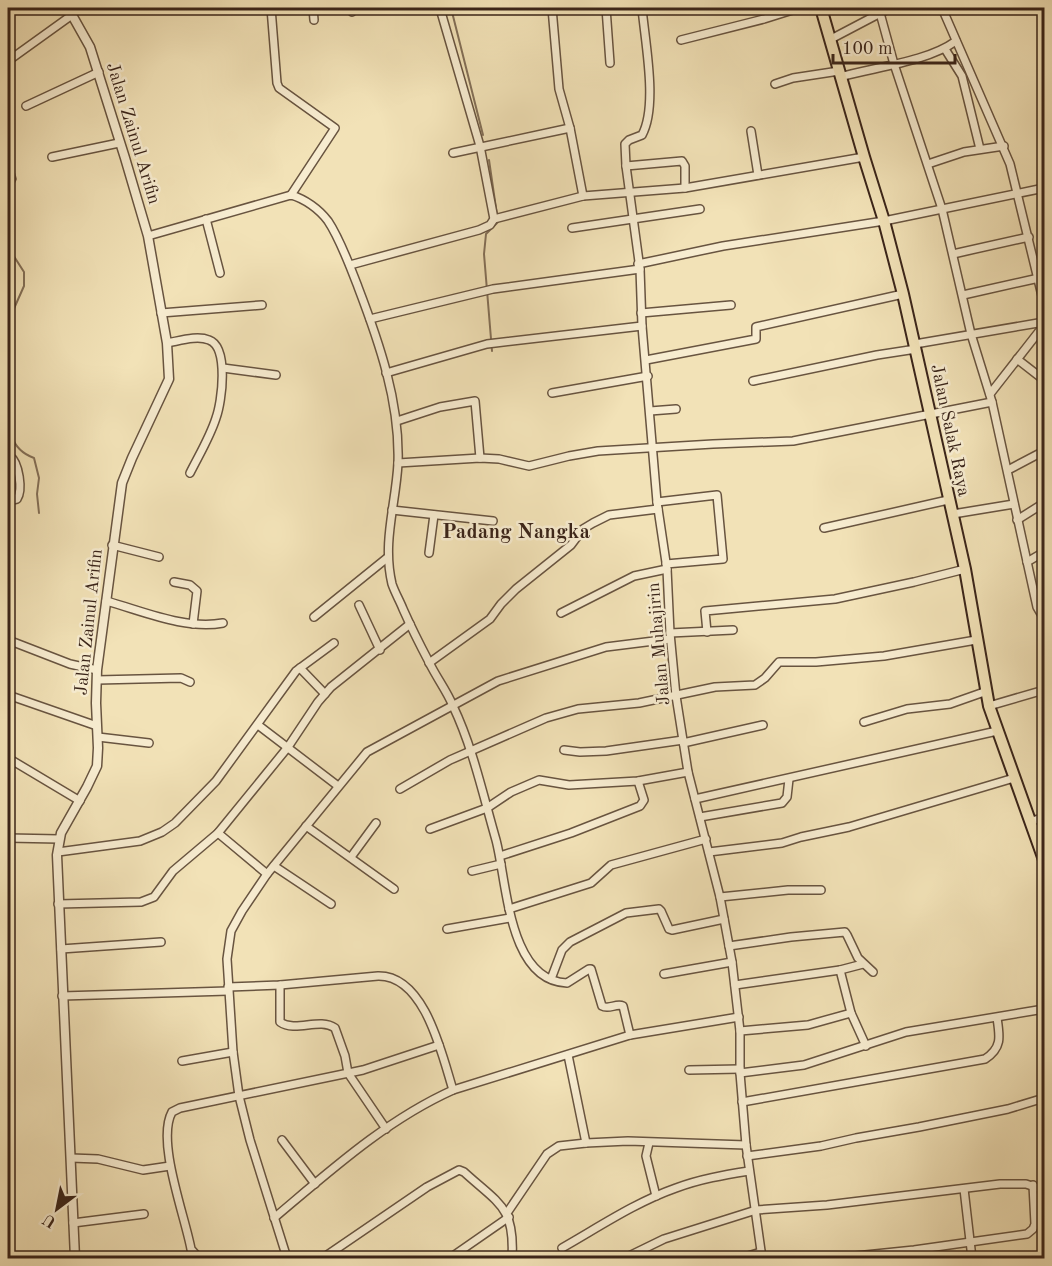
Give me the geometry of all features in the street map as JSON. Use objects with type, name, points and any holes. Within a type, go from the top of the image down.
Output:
[{"type":"main road","name":"Jalan Salak Raya","points":[[821,8],[884,221],[916,347],[928,414],[964,569],[989,706],[1044,860]]},
{"type":"street","name":"Jalan Zainul Arifin","points":[[65,8],[72,15],[90,47],[148,236],[167,343],[170,380],[122,483],[97,670],[97,766],[59,839],[56,864],[75,1258]]},
{"type":"street","points":[[271,8],[279,88],[335,128],[291,195]]},
{"type":"street","points":[[313,8],[314,20]]},
{"type":"street","points":[[437,8],[441,12],[480,146],[495,219]]},
{"type":"street","points":[[552,8],[559,89],[570,128],[583,196]]},
{"type":"street","points":[[606,8],[610,63]]},
{"type":"street","name":"Jalan Muhajirin","points":[[642,8],[650,96],[645,130],[642,135],[625,144],[639,267],[652,447],[667,566],[670,636],[676,696],[688,772],[720,897],[732,962],[739,1017],[740,1071],[747,1156],[761,1255]]},
{"type":"street","points":[[681,40],[799,8]]},
{"type":"street","points":[[831,39],[890,8]]},
{"type":"street","points":[[942,8],[1004,146],[1029,237],[1044,304]]},
{"type":"street","points":[[880,13],[894,64],[942,209],[971,334],[992,402],[1037,607],[1044,619]]},
{"type":"street","points":[[8,61],[72,15]]},
{"type":"street","points":[[775,84],[793,78],[839,74],[894,64],[945,49],[956,41]]},
{"type":"street","points":[[945,49],[962,76],[980,149]]},
{"type":"street","points":[[26,106],[99,72]]},
{"type":"street","points":[[453,153],[570,128]]},
{"type":"street","points":[[751,131],[758,175]]},
{"type":"street","points":[[52,157],[119,143]]},
{"type":"street","points":[[928,164],[964,152],[1004,146]]},
{"type":"street","points":[[350,265],[479,230],[490,225],[495,219],[583,196],[685,188],[864,158]]},
{"type":"street","points":[[626,166],[682,160],[685,166],[685,188]]},
{"type":"street","points":[[370,319],[482,292],[639,267],[723,246],[884,221],[1044,188]]},
{"type":"street","points":[[148,236],[291,195],[302,198],[328,220],[350,265],[370,319],[397,421],[398,463],[387,558],[393,586],[429,663],[453,705],[470,752],[501,860],[510,918],[520,946],[543,976],[551,979],[567,983],[591,969],[602,1006],[623,1006],[630,1035]]},
{"type":"street","points":[[572,228],[700,209]]},
{"type":"street","points":[[206,219],[220,273]]},
{"type":"street","points":[[953,254],[1029,237]]},
{"type":"street","points":[[963,295],[1039,278]]},
{"type":"street","points":[[646,360],[756,339],[756,327],[903,294]]},
{"type":"street","points":[[161,313],[262,305]]},
{"type":"street","points":[[641,313],[731,305]]},
{"type":"street","points":[[753,381],[971,334],[1044,324]]},
{"type":"street","points":[[990,394],[1044,324]]},
{"type":"street","points":[[386,373],[487,344],[642,326]]},
{"type":"street","points":[[167,343],[198,338],[210,340],[217,346],[223,368],[217,417],[190,473]]},
{"type":"street","points":[[1017,359],[1044,380]]},
{"type":"street","points":[[223,368],[276,375]]},
{"type":"street","points":[[552,393],[648,376]]},
{"type":"street","points":[[397,421],[440,407],[475,401],[480,458]]},
{"type":"street","points":[[398,463],[480,458],[510,461],[528,466],[588,453],[652,447],[793,441],[992,402]]},
{"type":"street","points":[[650,411],[676,409]]},
{"type":"street","points":[[1008,470],[1044,451]]},
{"type":"street","points":[[8,456],[16,463],[20,494],[17,499],[8,501]]},
{"type":"street","points":[[429,663],[497,612],[501,604],[516,589],[571,544],[583,529],[593,523],[609,515],[717,495],[723,559],[667,566],[634,576],[561,613]]},
{"type":"street","points":[[824,528],[948,500]]},
{"type":"street","points":[[1017,520],[1044,503]]},
{"type":"street","points":[[952,514],[1014,504]]},
{"type":"street","points":[[392,510],[493,521]]},
{"type":"street","points":[[429,553],[434,515]]},
{"type":"street","points":[[112,545],[159,557]]},
{"type":"street","points":[[1027,562],[1044,552]]},
{"type":"street","points":[[314,617],[387,558]]},
{"type":"street","points":[[707,632],[705,611],[836,599],[964,569]]},
{"type":"street","points":[[174,582],[193,586],[197,591],[193,624]]},
{"type":"street","points":[[106,601],[193,624],[207,626],[223,623]]},
{"type":"street","points":[[1037,607],[1044,602]]},
{"type":"street","points":[[359,605],[380,650]]},
{"type":"street","points":[[58,904],[150,900],[173,871],[218,832],[288,747],[324,694],[410,624]]},
{"type":"street","points":[[287,1258],[250,1140],[239,1096],[228,989],[227,958],[231,931],[267,874],[367,752],[498,681],[606,647],[670,636],[733,630]]},
{"type":"street","points":[[8,640],[70,664],[97,670]]},
{"type":"street","points":[[400,789],[450,760],[546,718],[578,709],[639,703],[715,687],[755,685],[761,682],[779,662],[816,662],[884,656],[976,640]]},
{"type":"street","points":[[58,852],[140,841],[162,832],[198,801],[230,764],[300,668],[334,643]]},
{"type":"street","points":[[300,668],[324,694]]},
{"type":"street","points":[[97,680],[181,678],[190,682]]},
{"type":"street","points":[[989,706],[1044,690]]},
{"type":"street","points":[[864,722],[907,709],[950,704],[987,691]]},
{"type":"street","points":[[8,695],[97,726]]},
{"type":"street","points":[[258,725],[338,786]]},
{"type":"street","points":[[564,750],[606,751],[683,742],[763,725]]},
{"type":"street","points":[[695,799],[998,731]]},
{"type":"street","points":[[98,737],[149,743]]},
{"type":"street","points":[[8,758],[80,801]]},
{"type":"street","points":[[430,828],[487,808],[511,792],[539,780],[569,785],[638,781],[688,772]]},
{"type":"street","points":[[709,852],[782,843],[860,824],[1014,778]]},
{"type":"street","points":[[700,817],[782,803],[788,797],[789,779]]},
{"type":"street","points":[[472,871],[640,806],[644,800],[638,781]]},
{"type":"street","points":[[1030,822],[1044,817]]},
{"type":"street","points":[[351,857],[376,822]]},
{"type":"street","points":[[306,826],[394,889]]},
{"type":"street","points":[[218,832],[267,874]]},
{"type":"street","points":[[8,838],[59,839]]},
{"type":"street","points":[[509,909],[591,883],[611,865],[706,839]]},
{"type":"street","points":[[274,866],[331,904]]},
{"type":"street","points":[[720,897],[788,890],[821,890]]},
{"type":"street","points":[[551,979],[565,946],[607,921],[626,913],[659,909],[672,930],[724,919]]},
{"type":"street","points":[[447,928],[510,918]]},
{"type":"street","points":[[729,946],[845,932],[858,958],[873,972]]},
{"type":"street","points":[[61,949],[161,942]]},
{"type":"street","points":[[664,974],[732,962]]},
{"type":"street","points":[[735,985],[840,970],[863,964]]},
{"type":"street","points":[[840,970],[850,1013],[866,1046]]},
{"type":"street","points":[[62,996],[228,989],[378,976],[392,977],[407,987],[427,1014],[453,1090]]},
{"type":"street","points":[[280,985],[280,1022],[287,1025],[326,1023],[332,1026],[339,1036],[348,1073],[386,1129]]},
{"type":"street","points":[[689,1070],[740,1071],[804,1065],[906,1032],[1044,1008]]},
{"type":"street","points":[[740,1031],[808,1025],[850,1013]]},
{"type":"street","points":[[274,1218],[386,1129],[430,1101],[453,1090],[630,1035],[739,1017]]},
{"type":"street","points":[[742,1102],[985,1059],[999,1044],[997,1018]]},
{"type":"street","points":[[199,1258],[191,1250],[170,1166],[166,1138],[172,1112],[180,1108],[363,1070],[439,1045]]},
{"type":"street","points":[[182,1060],[233,1052]]},
{"type":"street","points":[[568,1055],[586,1143]]},
{"type":"street","points":[[747,1156],[820,1146],[919,1127],[1008,1109],[1044,1098]]},
{"type":"street","points":[[282,1140],[315,1184]]},
{"type":"street","points":[[450,1258],[508,1215],[540,1163],[559,1146],[628,1141],[746,1145]]},
{"type":"street","points":[[649,1143],[646,1156],[656,1196]]},
{"type":"street","points":[[71,1158],[98,1159],[143,1170],[170,1166]]},
{"type":"street","points":[[323,1258],[427,1187],[456,1170],[464,1172],[508,1215],[512,1229],[512,1258]]},
{"type":"street","points":[[562,1248],[656,1196],[677,1187],[749,1171]]},
{"type":"street","points":[[625,1258],[664,1239],[756,1210],[827,1205],[1000,1184],[1019,1183],[1033,1185],[1044,1190]]},
{"type":"street","points":[[836,1258],[970,1243],[1031,1232],[1035,1224],[1033,1185]]},
{"type":"street","points":[[964,1189],[972,1258]]},
{"type":"street","points":[[73,1223],[144,1214]]},
{"type":"street","points":[[741,1258],[761,1255]]},
{"type":"waterway","points":[[451,8],[483,135]]},
{"type":"waterway","points":[[8,153],[16,179],[10,191],[11,220],[8,226]]},
{"type":"waterway","points":[[489,160],[498,222],[486,234],[484,254],[492,351]]},
{"type":"waterway","points":[[8,247],[24,272],[24,286],[8,322]]},
{"type":"waterway","points":[[8,399],[10,428],[15,443],[19,449],[34,458],[39,478],[37,494],[39,513]]},
{"type":"district","name":"Padang Nangka","points":[[516,531]]}]
